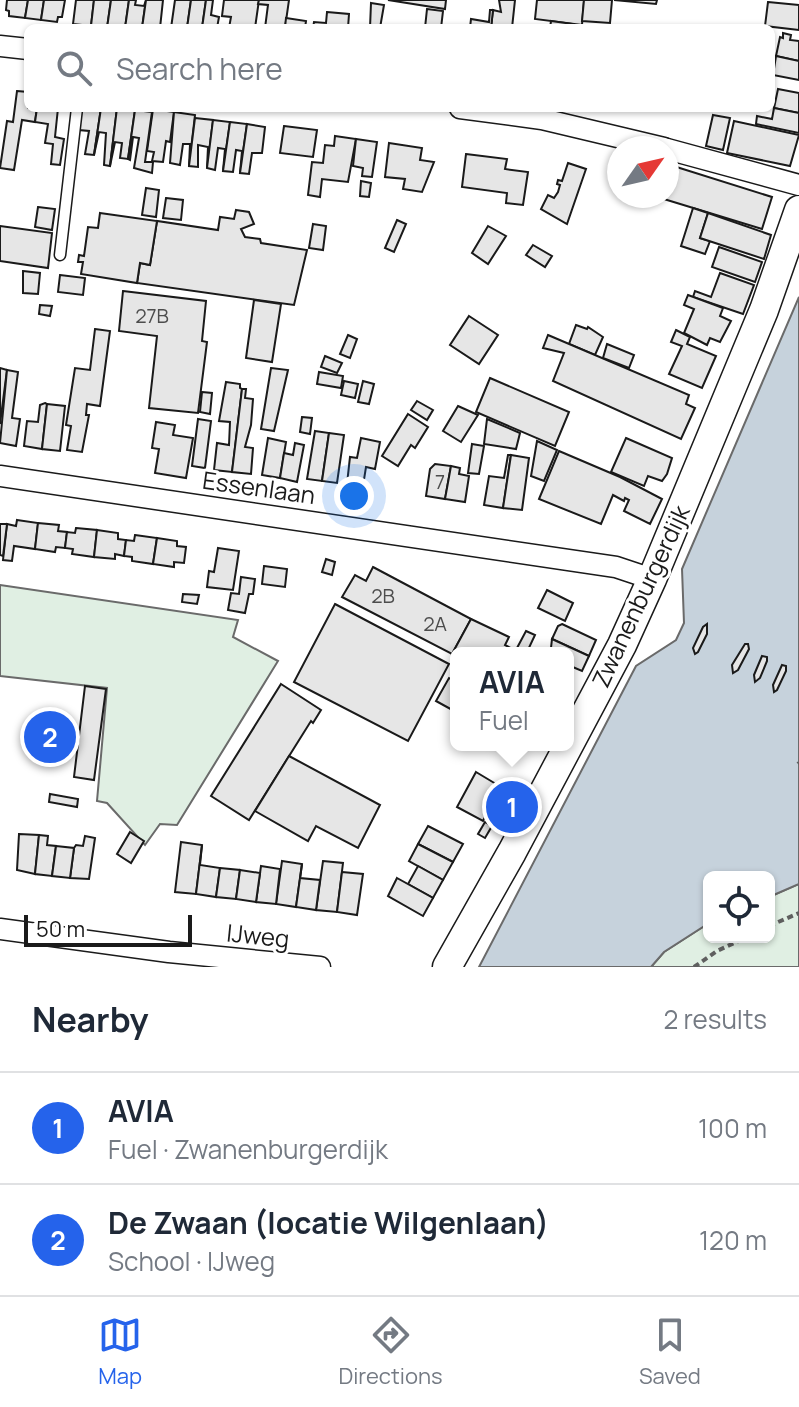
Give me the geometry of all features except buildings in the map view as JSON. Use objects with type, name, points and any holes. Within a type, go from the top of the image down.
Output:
[{"type":"street","points":[[0,46],[24,49]]},
{"type":"street","points":[[490,112],[542,119],[615,136]]},
{"type":"street","points":[[679,152],[799,185]]},
{"type":"street","name":"Zwanenburgerdijk","points":[[574,733],[622,645],[652,579],[764,310],[799,210]]},
{"type":"street","name":"Essenlaan","points":[[0,476],[602,564],[652,579]]},
{"type":"street","name":"Zwanenburgerdijk","points":[[447,967],[564,751]]},
{"type":"street","name":"IJweg","points":[[0,929],[169,952],[320,967]]},
{"type":"lane","points":[[60,255],[77,112]]},
{"type":"path","points":[[775,923],[799,913]]},
{"type":"path","points":[[694,967],[734,943]]},
{"type":"green space","points":[[0,585],[238,620],[233,637],[278,661],[177,825],[160,824],[145,845],[107,803],[97,801],[107,688],[0,676]]},
{"type":"green space","points":[[799,884],[799,967],[651,967],[664,952],[703,927],[703,943],[775,943],[775,894]]},
{"type":"shaded area","points":[[799,297],[799,884],[775,894],[775,871],[703,871],[703,927],[664,952],[651,967],[479,967],[636,666],[676,640],[684,623],[682,569]]},
{"type":"place","name":"De Zwaan (locatie Wilgenlaan)","points":[[50,737]]},
{"type":"place","name":"AVIA","points":[[512,807]]}]
